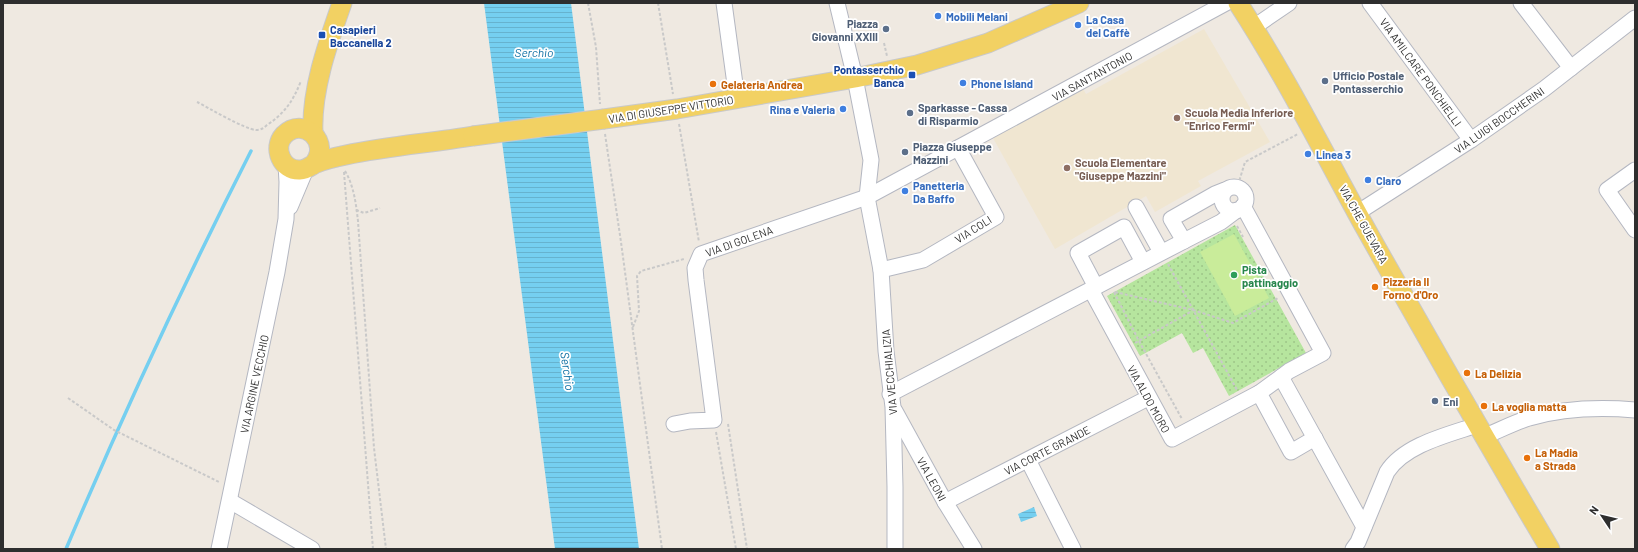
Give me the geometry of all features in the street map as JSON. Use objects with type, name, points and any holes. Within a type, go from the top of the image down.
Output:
[{"type":"main road","points":[[314,101],[294,129],[283,136],[278,148],[279,154],[286,165],[295,170],[310,167],[319,157],[316,138],[314,101],[328,44],[342,3]]},
{"type":"main road","name":"VIA DI GIUSEPPE VITTORIO","points":[[310,167],[345,162],[473,136],[603,117],[676,109],[738,99],[855,78],[917,65],[969,50],[1011,34],[1080,3]]},
{"type":"main road","name":"VIA CHE GUEVARA","points":[[1238,3],[1254,27],[1311,127],[1357,213],[1480,431],[1550,549]]},
{"type":"main road","points":[[294,129],[304,129],[345,162]]},
{"type":"street","points":[[724,3],[738,99]]},
{"type":"street","points":[[837,3],[855,78],[871,160],[867,197]]},
{"type":"street","name":"VIA SANT'ANTONIO","points":[[958,148],[1226,3]]},
{"type":"street","points":[[1254,27],[1289,3]]},
{"type":"street","name":"VIA AMILCARE PONCHIELLI","points":[[1370,3],[1471,140]]},
{"type":"street","points":[[1521,3],[1571,68]]},
{"type":"street","name":"VIA LUIGI BOCCHERINI","points":[[1357,213],[1471,140],[1544,89],[1635,18]]},
{"type":"street","points":[[867,197],[958,148]]},
{"type":"street","name":"VIA COLI","points":[[881,270],[923,260],[996,217],[958,148]]},
{"type":"street","points":[[286,165],[286,219]]},
{"type":"street","points":[[286,219],[310,167]]},
{"type":"street","points":[[1635,170],[1606,190],[1635,230]]},
{"type":"street","points":[[1231,189],[1222,197],[1223,205],[1229,210],[1240,208]]},
{"type":"street","points":[[892,401],[1142,262],[1161,252],[1184,241],[1221,222],[1245,203],[1245,195],[1241,189],[1231,189],[1215,194],[1171,219],[1184,241]]},
{"type":"street","name":"VIA DI GOLENA","points":[[714,420],[695,268],[701,254],[867,197]]},
{"type":"street","name":"VIA VECCHIALIZIA","points":[[867,197],[881,270],[886,351],[892,401],[895,472],[895,549]]},
{"type":"street","points":[[1136,206],[1161,252]]},
{"type":"street","name":"VIA ALDO MORO","points":[[1142,262],[1124,227],[1078,253],[1122,350],[1172,439],[1259,393],[1289,371],[1323,353],[1290,292],[1240,208]]},
{"type":"street","name":"VIA ARGINE VECCHIO","points":[[219,549],[277,272],[286,219]]},
{"type":"street","points":[[1280,377],[1364,527]]},
{"type":"street","points":[[1259,393],[1291,452],[1315,438]]},
{"type":"street","name":"VIA CORTE GRANDE","points":[[945,502],[1148,398]]},
{"type":"street","name":"VIA LEONI","points":[[892,401],[945,502],[974,549]]},
{"type":"street","points":[[1353,549],[1358,542],[1382,484],[1394,462],[1411,449],[1561,411],[1587,408],[1635,410]]},
{"type":"street","points":[[674,424],[690,421],[714,420]]},
{"type":"street","points":[[1028,460],[1073,549]]},
{"type":"street","points":[[231,495],[312,549]]},
{"type":"path","points":[[588,3],[596,47],[603,117],[662,549]]},
{"type":"path","points":[[197,102],[244,126],[255,130],[261,130],[282,114],[294,98],[303,78]]},
{"type":"path","points":[[1231,189],[1245,162],[1311,127]]},
{"type":"path","points":[[345,162],[356,210],[374,448],[386,549]]},
{"type":"path","points":[[345,162],[373,549]]},
{"type":"path","points":[[356,210],[364,213],[380,208]]},
{"type":"path","points":[[1161,252],[1243,402]]},
{"type":"path","points":[[632,329],[639,311],[637,276],[641,271],[701,254]]},
{"type":"path","points":[[1094,289],[1114,291],[1193,310],[1233,323],[1290,292]]},
{"type":"path","points":[[1114,291],[1139,341],[1188,430]]},
{"type":"path","points":[[1122,350],[1193,310]]},
{"type":"path","points":[[68,398],[114,430],[231,495]]},
{"type":"path","points":[[714,420],[736,549]]},
{"type":"shaded area","points":[[1204,29],[1270,142],[1198,181],[1201,186],[1155,212],[1146,196],[1055,249],[993,138],[1082,87],[1086,94]]},
{"type":"green space","points":[[1235,225],[1306,353],[1229,396],[1203,348],[1193,353],[1182,333],[1140,356],[1107,296]]},
{"type":"green space","name":"Pista pattinaggio","points":[[1234,234],[1269,298],[1235,316],[1200,252]]},
{"type":"water","name":"Serchio","points":[[484,3],[571,3],[639,549],[555,549]]},
{"type":"water","points":[[1034,507],[1037,516],[1021,522],[1018,514]]},
{"type":"waterway","points":[[66,549],[155,348],[251,151]]},
{"type":"place","name":"Mobili Melani","points":[[938,16]]},
{"type":"place","name":"La Casa del Caffè","points":[[1078,25]]},
{"type":"place","name":"Piazza Giovanni XXIII","points":[[886,29]]},
{"type":"place","name":"Casapieri Baccanella 2","points":[[322,35]]},
{"type":"place","name":"Pontasserchio Banca","points":[[912,75]]},
{"type":"place","name":"Ufficio Postale Pontasserchio","points":[[1325,81]]},
{"type":"place","name":"Phone Island","points":[[963,83]]},
{"type":"place","name":"Gelateria Andrea","points":[[713,84]]},
{"type":"place","name":"Rina e Valeria","points":[[843,109]]},
{"type":"place","name":"Sparkasse - Cassa di Risparmio","points":[[910,113]]},
{"type":"place","name":"Scuola Media Inferiore \"Enrico Fermi\"","points":[[1177,118]]},
{"type":"place","name":"Piazza Giuseppe Mazzini","points":[[905,152]]},
{"type":"place","name":"Linea 3","points":[[1308,154]]},
{"type":"place","name":"Scuola Elementare \"Giuseppe Mazzini\"","points":[[1067,168]]},
{"type":"place","name":"Claro","points":[[1368,180]]},
{"type":"place","name":"Panetteria Da Baffo","points":[[905,191]]},
{"type":"place","name":"Pista pattinaggio","points":[[1234,275]]},
{"type":"place","name":"Pizzeria Il Forno d'Oro","points":[[1375,287]]},
{"type":"place","name":"La Delizia","points":[[1467,373]]},
{"type":"place","name":"Eni","points":[[1435,401]]},
{"type":"place","name":"La voglia matta","points":[[1484,406]]},
{"type":"place","name":"La Madia a Strada","points":[[1527,458]]}]
